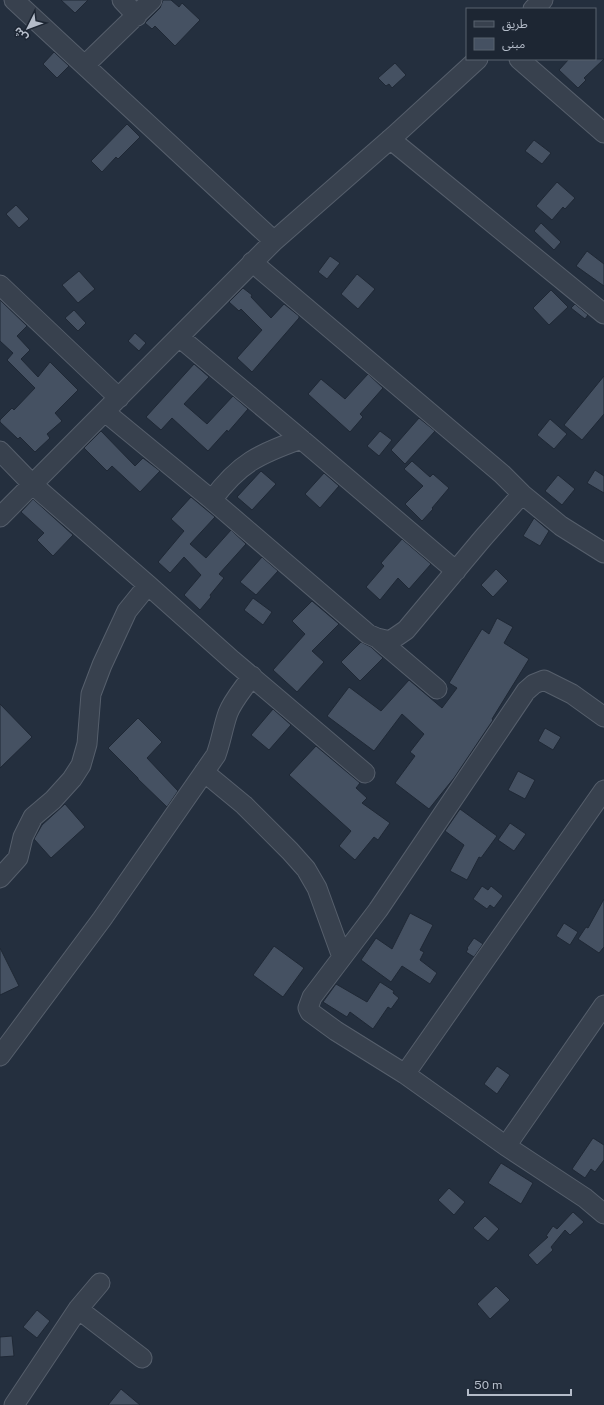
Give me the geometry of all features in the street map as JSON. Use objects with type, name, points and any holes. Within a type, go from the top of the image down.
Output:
[{"type":"street","points":[[14,0],[274,241]]},
{"type":"street","points":[[122,0],[137,16]]},
{"type":"street","points":[[85,65],[152,0]]},
{"type":"street","points":[[534,8],[543,0]]},
{"type":"street","points":[[0,517],[252,262],[477,60]]},
{"type":"street","points":[[520,60],[604,133]]},
{"type":"street","points":[[390,139],[604,314]]},
{"type":"street","points":[[252,262],[502,474],[522,494],[561,526],[604,553]]},
{"type":"street","points":[[0,285],[119,398]]},
{"type":"street","points":[[178,337],[301,438],[456,571]]},
{"type":"street","points":[[105,412],[212,500],[362,628],[437,689]]},
{"type":"street","points":[[212,500],[236,472],[254,458],[301,438]]},
{"type":"street","points":[[0,452],[32,484],[365,773]]},
{"type":"street","points":[[376,638],[390,641],[406,630],[522,494]]},
{"type":"street","points":[[0,878],[18,858],[23,837],[33,817],[53,800],[72,779],[81,765],[87,744],[91,694],[102,665],[127,611],[148,585]]},
{"type":"street","points":[[0,1056],[102,919],[216,755],[229,713],[235,700],[252,676]]},
{"type":"street","points":[[604,717],[572,694],[544,680],[534,684],[526,691],[378,910],[312,997],[308,1008],[310,1012],[336,1031],[406,1074],[506,1146],[585,1198],[604,1214]]},
{"type":"street","points":[[204,772],[244,805],[290,850],[306,869],[317,888],[342,957]]},
{"type":"street","points":[[406,1074],[604,790]]},
{"type":"street","points":[[506,1146],[604,1005]]},
{"type":"street","points":[[20,1403],[78,1309],[100,1283]]},
{"type":"street","points":[[78,1309],[142,1358]]},
{"type":"building","points":[[61,0],[88,0],[75,13]]},
{"type":"building","points":[[163,0],[171,0],[179,7],[182,3],[200,20],[175,46],[155,26],[152,29],[145,23],[160,8]]},
{"type":"building","points":[[54,52],[69,66],[57,78],[43,64]]},
{"type":"building","points":[[604,59],[584,78],[586,80],[578,88],[559,70],[568,60]]},
{"type":"building","points":[[395,63],[406,75],[392,88],[389,84],[386,86],[378,78]]},
{"type":"building","points":[[127,124],[140,137],[118,159],[116,157],[102,172],[91,161]]},
{"type":"building","points":[[534,140],[551,153],[542,164],[525,151]]},
{"type":"building","points":[[557,182],[575,198],[565,209],[563,207],[552,220],[536,206]]},
{"type":"building","points":[[16,205],[29,219],[19,228],[6,214]]},
{"type":"building","points":[[541,223],[561,242],[554,250],[534,231]]},
{"type":"building","points":[[587,251],[604,264],[604,286],[576,266]]},
{"type":"building","points":[[330,256],[340,263],[327,279],[318,272]]},
{"type":"building","points":[[79,271],[95,289],[78,303],[62,285]]},
{"type":"building","points":[[357,274],[375,289],[358,309],[341,294]]},
{"type":"building","points":[[243,288],[252,295],[251,297],[271,318],[284,304],[299,316],[299,318],[252,372],[237,358],[262,330],[241,309],[239,311],[229,302]]},
{"type":"building","points":[[551,290],[568,307],[549,325],[533,308]]},
{"type":"building","points":[[0,300],[27,326],[17,336],[30,350],[21,359],[38,377],[50,362],[78,390],[55,413],[62,421],[47,434],[50,438],[35,452],[20,437],[18,439],[0,422],[0,420],[12,408],[14,410],[35,388],[7,360],[13,353],[0,341]]},
{"type":"building","points":[[575,304],[588,315],[585,319],[571,308]]},
{"type":"building","points":[[74,310],[86,323],[78,331],[65,318]]},
{"type":"building","points":[[135,333],[146,343],[139,351],[128,341]]},
{"type":"building","points":[[194,364],[209,377],[184,404],[207,424],[233,396],[248,409],[228,432],[227,430],[208,451],[172,418],[161,430],[146,417]]},
{"type":"building","points":[[368,374],[383,388],[360,414],[363,417],[350,432],[308,394],[321,379],[345,399]]},
{"type":"building","points":[[604,376],[604,414],[582,440],[564,425]]},
{"type":"building","points":[[419,418],[435,431],[405,464],[391,450]]},
{"type":"building","points":[[550,419],[567,434],[554,449],[537,435]]},
{"type":"building","points":[[101,431],[135,466],[143,458],[160,471],[140,492],[112,466],[107,471],[84,448]]},
{"type":"building","points":[[380,431],[392,440],[379,456],[367,446]]},
{"type":"building","points":[[412,461],[430,477],[433,474],[449,488],[422,521],[405,504],[423,486],[404,469]]},
{"type":"building","points":[[595,470],[604,476],[604,493],[587,483]]},
{"type":"building","points":[[261,471],[276,484],[252,510],[237,497]]},
{"type":"building","points":[[324,473],[339,486],[320,508],[305,494]]},
{"type":"building","points":[[558,475],[575,489],[562,505],[545,491]]},
{"type":"building","points":[[191,497],[215,517],[190,544],[206,558],[231,530],[246,544],[219,574],[224,578],[200,610],[184,595],[201,575],[184,557],[170,573],[158,562],[184,531],[171,519]]},
{"type":"building","points":[[33,499],[73,535],[53,556],[37,540],[44,533],[21,512]]},
{"type":"building","points":[[534,518],[549,531],[540,546],[523,536]]},
{"type":"building","points":[[402,539],[431,564],[409,589],[398,578],[380,600],[366,587],[384,566],[381,563]]},
{"type":"building","points":[[262,557],[278,571],[256,595],[240,582]]},
{"type":"building","points":[[496,569],[508,581],[493,597],[481,585]]},
{"type":"building","points":[[253,598],[272,612],[263,625],[244,610]]},
{"type":"building","points":[[312,601],[339,624],[312,651],[324,662],[297,692],[273,670],[305,634],[292,621]]},
{"type":"building","points":[[497,618],[513,627],[504,643],[529,659],[492,719],[493,720],[454,778],[429,809],[395,783],[415,756],[410,752],[424,734],[402,714],[374,751],[327,716],[349,687],[381,711],[409,680],[442,708],[457,688],[449,683],[482,629],[489,634]]},
{"type":"building","points":[[361,642],[371,647],[383,658],[360,681],[341,662]]},
{"type":"building","points":[[0,704],[32,737],[0,768]]},
{"type":"building","points":[[273,709],[291,725],[269,750],[251,735]]},
{"type":"building","points":[[138,718],[162,742],[147,758],[178,791],[167,807],[108,748]]},
{"type":"building","points":[[545,728],[561,737],[553,750],[538,741]]},
{"type":"building","points":[[316,746],[360,783],[356,788],[367,798],[362,803],[390,823],[378,840],[374,837],[355,860],[339,846],[351,831],[289,775]]},
{"type":"building","points":[[518,771],[535,780],[525,799],[508,790]]},
{"type":"building","points":[[65,804],[85,827],[51,858],[34,839],[42,825]]},
{"type":"building","points":[[460,809],[497,836],[481,858],[479,857],[467,880],[450,871],[464,845],[445,831]]},
{"type":"building","points":[[510,823],[526,834],[514,851],[498,840]]},
{"type":"building","points":[[482,886],[488,890],[491,886],[503,896],[494,908],[490,905],[487,909],[473,899]]},
{"type":"building","points":[[604,899],[604,947],[599,953],[578,939],[586,927],[588,928]]},
{"type":"building","points":[[410,913],[433,925],[420,950],[424,952],[420,960],[437,973],[430,984],[402,966],[391,982],[361,960],[376,938],[392,949]]},
{"type":"building","points":[[564,923],[578,932],[570,945],[556,936]]},
{"type":"building","points":[[474,938],[483,944],[474,957],[466,952]]},
{"type":"building","points":[[274,946],[304,968],[283,997],[253,975]]},
{"type":"building","points":[[0,948],[19,986],[0,995]]},
{"type":"building","points":[[380,982],[394,991],[393,993],[399,998],[391,1009],[388,1007],[373,1029],[350,1012],[347,1017],[323,1002],[336,984],[367,1002]]},
{"type":"building","points":[[497,1066],[510,1075],[497,1094],[484,1084]]},
{"type":"building","points":[[593,1138],[604,1145],[604,1160],[595,1172],[591,1169],[585,1178],[572,1169]]},
{"type":"building","points":[[501,1163],[533,1183],[521,1204],[488,1183]]},
{"type":"building","points":[[449,1188],[465,1202],[454,1215],[438,1200]]},
{"type":"building","points":[[573,1212],[584,1222],[570,1235],[565,1230],[551,1247],[553,1250],[537,1265],[528,1255],[548,1237],[546,1236],[553,1226],[557,1229]]},
{"type":"building","points":[[485,1216],[499,1229],[488,1241],[473,1228]]},
{"type":"building","points":[[496,1286],[510,1300],[490,1319],[477,1304]]},
{"type":"building","points":[[37,1310],[50,1321],[37,1338],[23,1327]]},
{"type":"building","points":[[12,1336],[14,1356],[0,1357],[0,1337]]},
{"type":"building","points":[[121,1389],[140,1405],[108,1405]]}]
